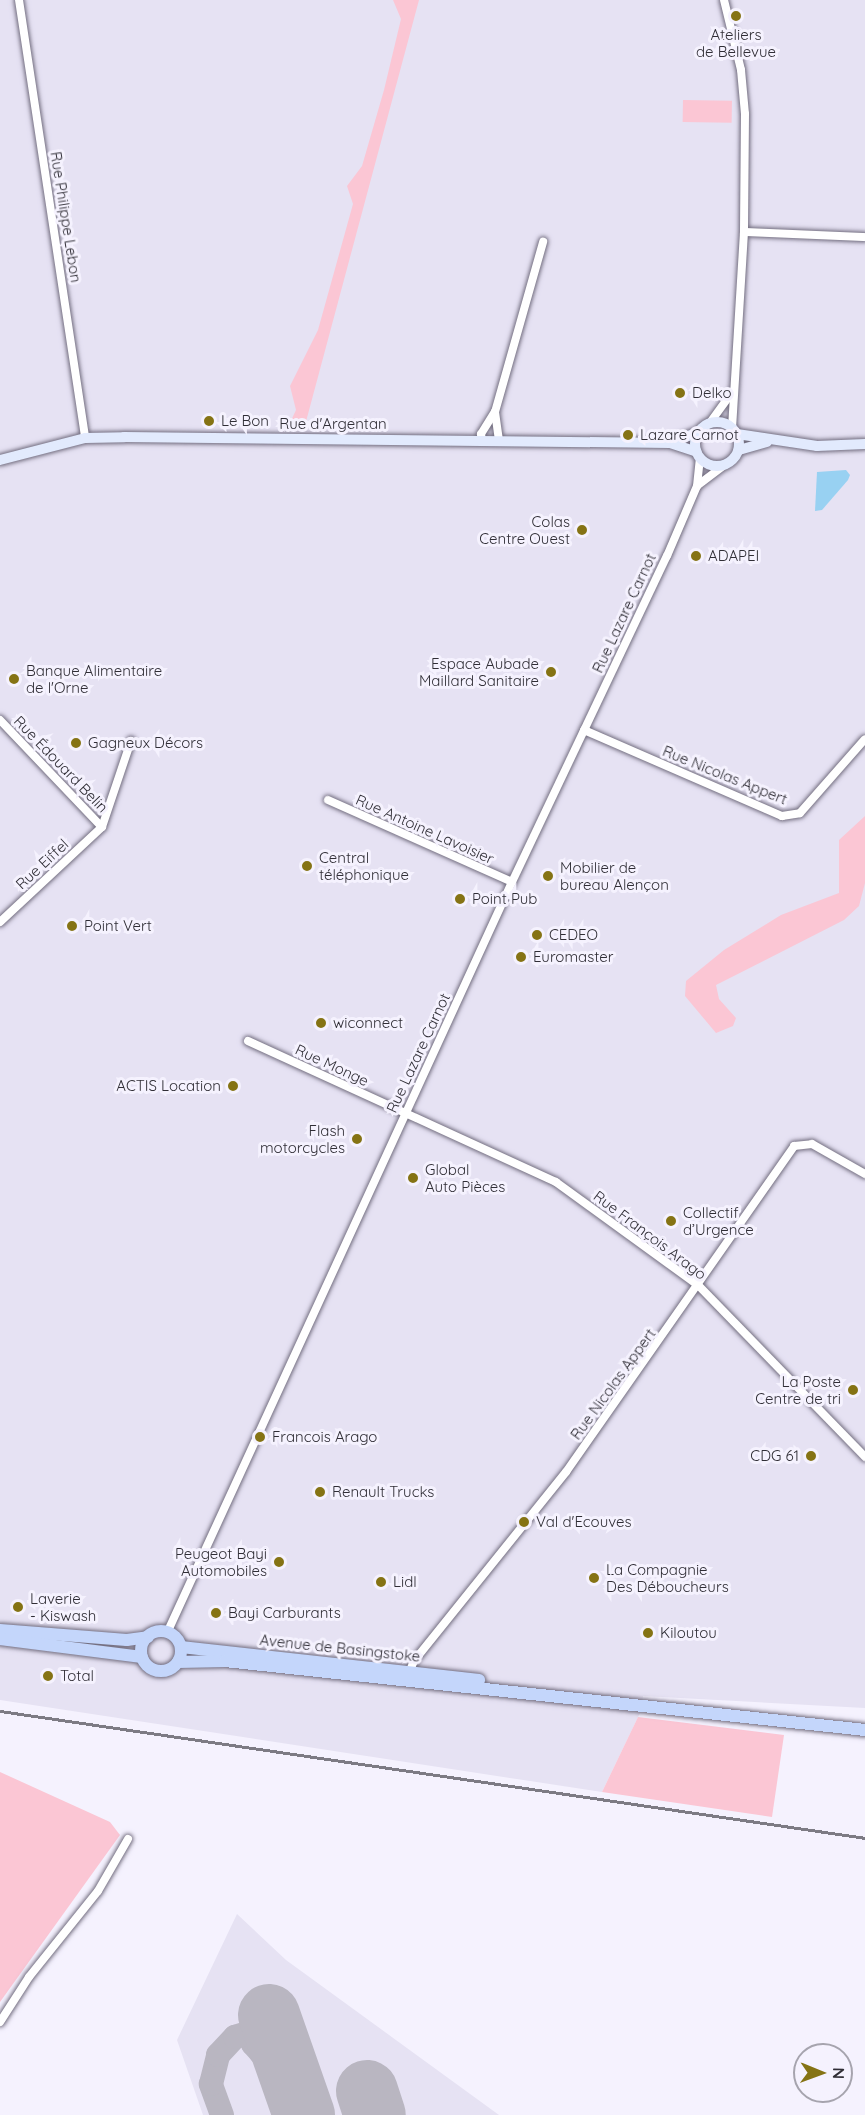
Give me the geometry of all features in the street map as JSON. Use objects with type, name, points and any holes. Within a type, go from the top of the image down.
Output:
[{"type":"main road","points":[[770,441],[739,450],[723,466],[707,464],[698,456],[699,432],[709,424],[721,422],[734,431],[770,441],[865,444]]},
{"type":"main road","points":[[734,431],[739,450]]},
{"type":"main road","name":"Rue d'Argentan","points":[[0,460],[85,438],[669,443],[699,432]]},
{"type":"main road","name":"Rue d'Argentan","points":[[669,443],[698,456]]},
{"type":"main road","points":[[0,1630],[127,1640],[167,1633],[181,1647],[178,1662],[168,1670],[156,1671],[142,1657],[0,1639]]},
{"type":"main road","points":[[142,1657],[148,1637]]},
{"type":"main road","name":"Avenue de Basingstoke","points":[[181,1647],[495,1686]]},
{"type":"main road","name":"Avenue de Basingstoke","points":[[178,1662],[225,1661],[408,1675]]},
{"type":"main road","points":[[495,1686],[865,1722]]},
{"type":"main road","points":[[495,1686],[865,1730]]},
{"type":"street","name":"Rue Philippe Lebon","points":[[19,0],[85,438]]},
{"type":"street","points":[[724,0],[741,70],[745,114],[744,232],[733,390],[734,431]]},
{"type":"street","points":[[744,232],[865,237]]},
{"type":"street","points":[[482,441],[481,434],[495,412],[543,242]]},
{"type":"street","points":[[709,424],[733,390]]},
{"type":"street","points":[[495,412],[499,441]]},
{"type":"street","name":"Rue Lazare Carnot","points":[[167,1633],[512,882],[697,486],[698,456]]},
{"type":"street","name":"Rue Lazare Carnot","points":[[697,486],[723,466]]},
{"type":"street","name":"Rue Édouard Belin","points":[[0,720],[102,827]]},
{"type":"street","name":"Rue Nicolas Appert","points":[[584,730],[782,816],[800,813],[865,739]]},
{"type":"street","points":[[102,827],[132,741]]},
{"type":"street","name":"Rue Antoine Lavoisier","points":[[328,800],[512,882]]},
{"type":"street","name":"Rue Eiffel","points":[[0,922],[102,827]]},
{"type":"street","name":"Rue Monge","points":[[248,1041],[406,1113]]},
{"type":"street","name":"Rue François Arago","points":[[406,1113],[556,1182],[698,1285],[865,1457]]},
{"type":"street","name":"Rue Nicolas Appert","points":[[408,1675],[545,1500],[794,1146],[812,1144],[850,1163],[865,1174]]},
{"type":"street","name":"Rue Nicolas Appert","points":[[850,1163],[865,1167]]},
{"type":"street","points":[[0,2022],[29,1977],[99,1891],[128,1839]]},
{"type":"shaded area","points":[[0,0],[865,0],[865,1708],[643,1696],[641,1711],[602,1792],[0,1700]]},
{"type":"shaded area","points":[[393,0],[419,0],[304,429],[287,429],[296,410],[290,386],[318,330],[353,204],[347,186],[362,166],[384,90],[401,19]]},
{"type":"shaded area","points":[[683,100],[732,101],[732,123],[683,122]]},
{"type":"shaded area","points":[[865,816],[865,883],[859,906],[844,920],[716,985],[719,999],[736,1018],[733,1026],[716,1033],[685,996],[686,981],[724,950],[781,915],[839,893],[839,840]]},
{"type":"shaded area","points":[[638,1717],[784,1735],[772,1817],[602,1792]]},
{"type":"shaded area","points":[[0,1772],[110,1822],[120,1835],[0,2002]]},
{"type":"shaded area","points":[[237,1914],[286,1960],[499,2115],[203,2115],[177,2040]]},
{"type":"water","points":[[846,470],[850,475],[848,480],[822,510],[815,511],[817,472]]},
{"type":"taxiway","points":[[267,2024],[253,2032],[253,2044],[261,2053],[280,2061],[290,2073]]},
{"type":"taxiway","points":[[222,2115],[211,2084],[218,2055],[235,2037],[273,2025]]},
{"type":"runway","points":[[269,2015],[304,2115]]},
{"type":"runway","points":[[367,2091],[375,2115]]},
{"type":"railway","points":[[0,1711],[865,1838]]},
{"type":"place","name":"Ateliers de Bellevue","points":[[736,16]]},
{"type":"place","name":"Delko","points":[[680,393]]},
{"type":"place","name":"Le Bon","points":[[209,421]]},
{"type":"place","name":"Lazare Carnot","points":[[628,435]]},
{"type":"place","name":"Colas Centre Ouest","points":[[582,530]]},
{"type":"place","name":"ADAPEI","points":[[696,556]]},
{"type":"place","name":"Espace Aubade Maillard Sanitaire","points":[[551,672]]},
{"type":"place","name":"Banque Alimentaire de l'Orne","points":[[14,679]]},
{"type":"place","name":"Gagneux Décors","points":[[76,743]]},
{"type":"place","name":"Central téléphonique","points":[[307,866]]},
{"type":"place","name":"Mobilier de bureau Alençon","points":[[548,876]]},
{"type":"place","name":"Point Pub","points":[[460,899]]},
{"type":"place","name":"Point Vert","points":[[72,926]]},
{"type":"place","name":"CEDEO","points":[[537,935]]},
{"type":"place","name":"Euromaster","points":[[521,957]]},
{"type":"place","name":"wiconnect","points":[[321,1023]]},
{"type":"place","name":"ACTIS Location","points":[[233,1086]]},
{"type":"place","name":"Flash motorcycles","points":[[357,1139]]},
{"type":"place","name":"Global Auto Pièces","points":[[413,1178]]},
{"type":"place","name":"Collectif d’Urgence","points":[[671,1221]]},
{"type":"place","name":"La Poste Centre de tri","points":[[853,1390]]},
{"type":"place","name":"Francois Arago","points":[[260,1437]]},
{"type":"place","name":"CDG 61","points":[[811,1456]]},
{"type":"place","name":"Renault Trucks","points":[[320,1492]]},
{"type":"place","name":"Val d'Ecouves","points":[[524,1522]]},
{"type":"place","name":"Peugeot Bayi Automobiles","points":[[279,1562]]},
{"type":"place","name":"La Compagnie Des Déboucheurs","points":[[594,1578]]},
{"type":"place","name":"Lidl","points":[[381,1582]]},
{"type":"place","name":"Laverie - Kiswash","points":[[18,1607]]},
{"type":"place","name":"Bayi Carburants","points":[[216,1613]]},
{"type":"place","name":"Kiloutou","points":[[648,1633]]},
{"type":"place","name":"Total","points":[[48,1676]]}]
